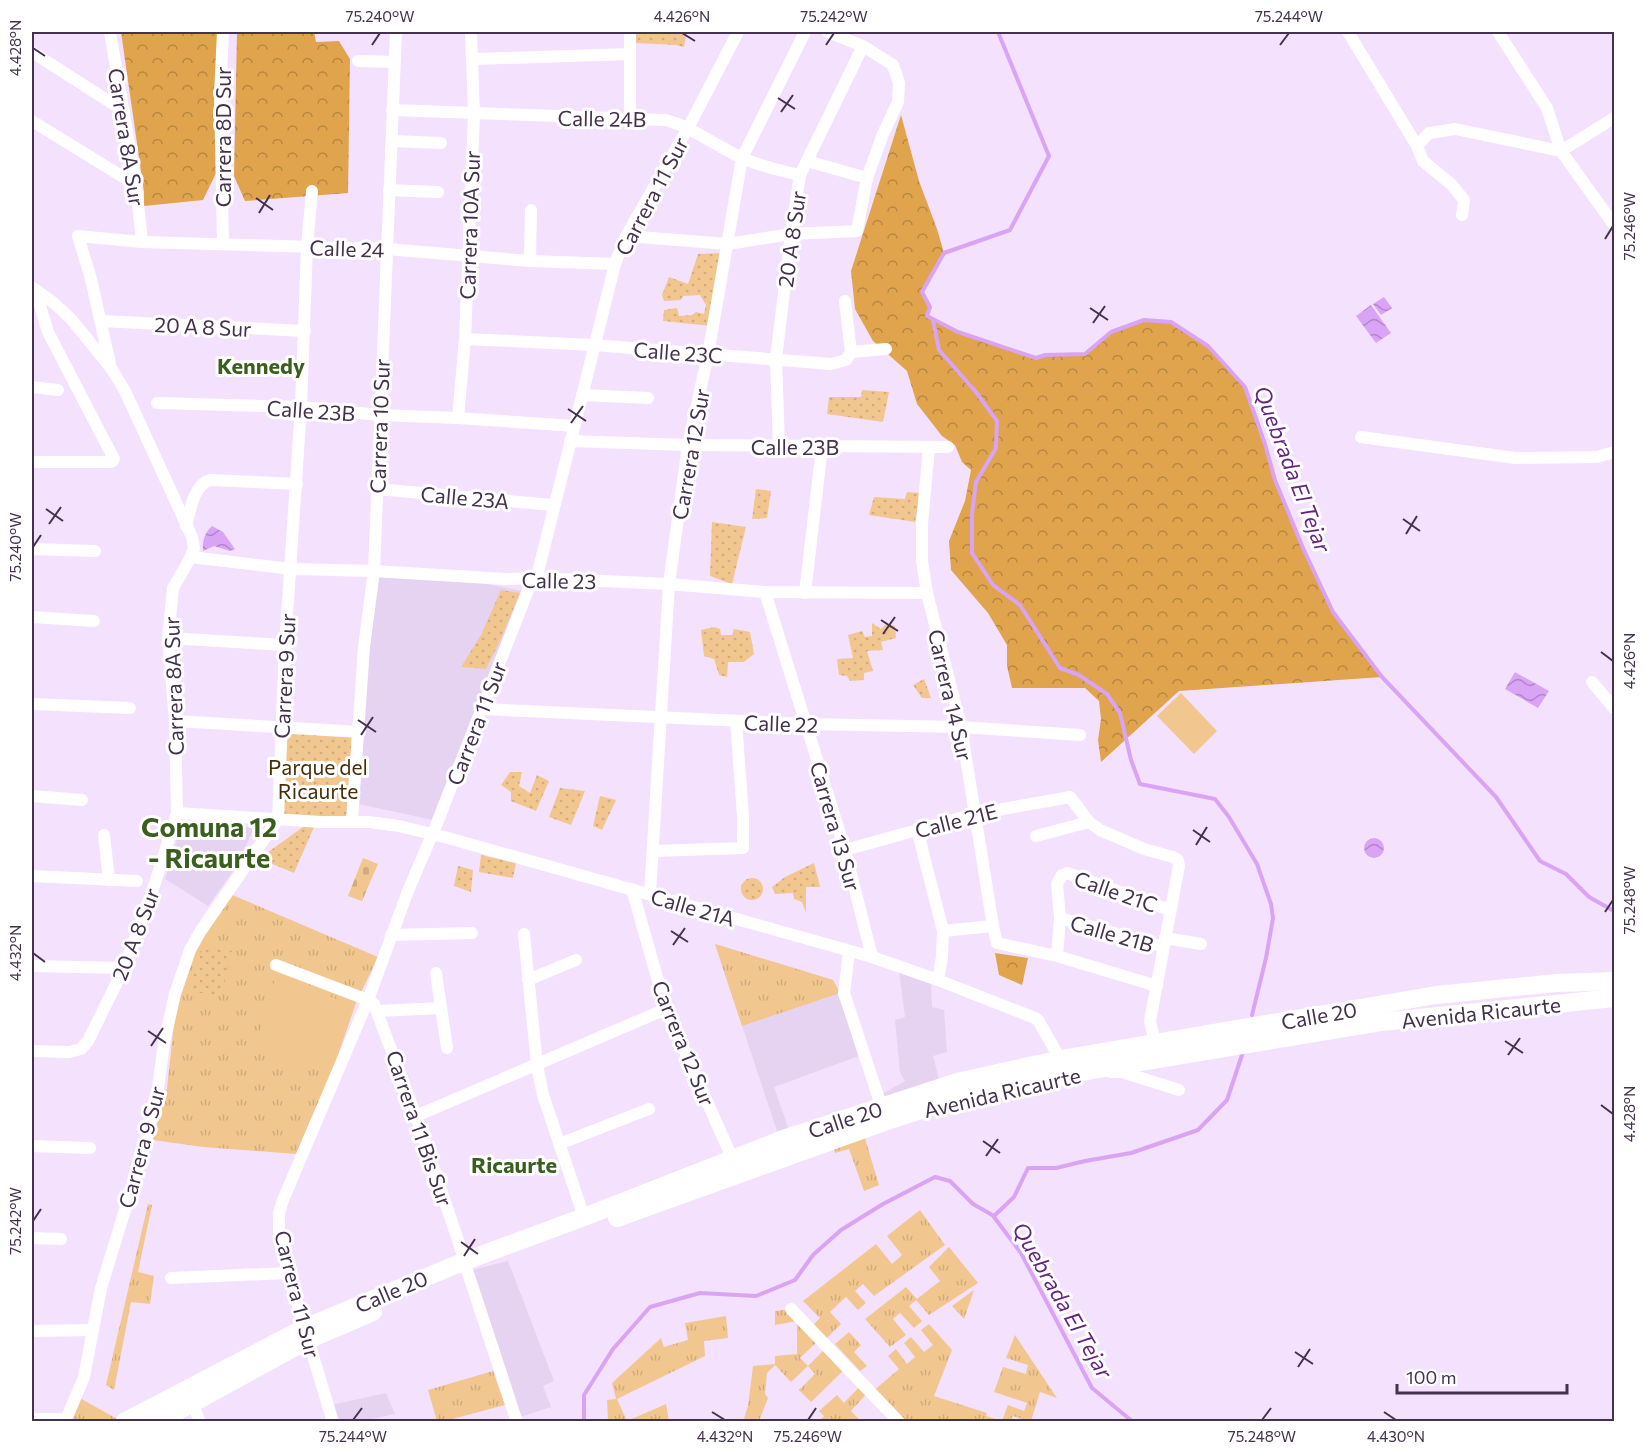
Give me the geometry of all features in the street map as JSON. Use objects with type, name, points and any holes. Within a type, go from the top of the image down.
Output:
[{"type":"main road","name":"Calle 20","points":[[466,1265],[786,1138],[884,1114],[957,1082],[1065,1067],[1155,1043],[1436,995],[1557,983],[1614,981]]},
{"type":"main road","name":"Avenida Ricaurte","points":[[1065,1067],[1098,1069],[1381,1022],[1614,998]]},
{"type":"main road","points":[[124,1422],[306,1334],[466,1265],[884,1114]]},
{"type":"main road","points":[[158,1422],[306,1334]]},
{"type":"street","name":"Carrera 8A Sur","points":[[110,32],[136,185],[142,242]]},
{"type":"street","name":"Carrera 8D Sur","points":[[222,32],[220,95],[223,243]]},
{"type":"street","name":"Carrera 10 Sur","points":[[352,820],[360,732],[364,647],[374,571],[396,32]]},
{"type":"street","name":"Carrera 10A Sur","points":[[458,418],[465,339],[474,114],[471,32]]},
{"type":"street","points":[[630,32],[630,120]]},
{"type":"street","name":"Carrera 11 Sur","points":[[333,1422],[288,1273],[279,1232],[279,1213],[368,1000],[391,935],[530,585],[535,578],[615,264],[626,236],[688,128],[738,32]]},
{"type":"street","name":"Carrera 12 Sur","points":[[650,894],[669,584],[688,446],[708,355],[742,158],[805,32]]},
{"type":"street","points":[[626,236],[728,244],[791,234],[857,231],[867,178],[883,134],[898,102],[899,83],[893,65],[863,46],[828,32]]},
{"type":"street","points":[[1348,32],[1417,146],[1423,161],[1451,184],[1464,200],[1462,215]]},
{"type":"street","points":[[1498,32],[1547,108],[1561,151],[1614,225]]},
{"type":"street","name":"20 A 8 Sur","points":[[779,446],[776,359],[800,175],[863,46]]},
{"type":"street","points":[[32,52],[124,111]]},
{"type":"street","points":[[473,59],[630,54]]},
{"type":"street","points":[[358,61],[394,62]]},
{"type":"street","name":"Calle 24B","points":[[392,110],[666,120],[688,128],[742,158],[779,171],[800,175]]},
{"type":"street","points":[[1417,146],[1429,133],[1455,129],[1561,151],[1614,118]]},
{"type":"street","points":[[32,122],[136,185]]},
{"type":"street","points":[[392,141],[441,143]]},
{"type":"street","points":[[807,162],[867,178]]},
{"type":"street","points":[[389,190],[438,192]]},
{"type":"street","name":"Carrera 9 Sur","points":[[66,1420],[84,1377],[106,1271],[144,1148],[158,1089],[164,1043],[175,994],[190,950],[278,819],[285,645],[297,484],[307,246],[312,191]]},
{"type":"street","points":[[530,261],[531,210]]},
{"type":"street","name":"Calle 24","points":[[101,321],[78,236],[142,242],[387,249],[530,261],[615,264]]},
{"type":"street","points":[[33,288],[71,319],[111,368],[125,391],[186,526],[194,548],[191,557]]},
{"type":"street","points":[[32,462],[112,462],[114,459],[48,332],[33,288]]},
{"type":"street","points":[[845,301],[851,352]]},
{"type":"street","points":[[101,321],[111,368]]},
{"type":"street","name":"20 A 8 Sur","points":[[101,321],[305,331]]},
{"type":"street","name":"Calle 23C","points":[[465,339],[594,345],[831,364],[846,360],[851,352],[886,349]]},
{"type":"street","points":[[32,387],[58,390]]},
{"type":"street","points":[[582,395],[648,398]]},
{"type":"street","name":"Calle 23B","points":[[157,403],[301,407],[379,415],[574,426]]},
{"type":"street","points":[[1361,437],[1515,458],[1597,457],[1614,452]]},
{"type":"street","name":"Calle 23B","points":[[570,441],[688,446],[948,447]]},
{"type":"street","points":[[805,592],[822,447]]},
{"type":"street","name":"Carrera 14 Sur","points":[[929,447],[922,524],[922,561],[927,593],[961,727],[997,943],[1058,956]]},
{"type":"street","points":[[186,526],[197,492],[204,482],[210,480],[297,484]]},
{"type":"street","name":"Calle 23A","points":[[376,489],[554,505]]},
{"type":"street","points":[[32,549],[95,551]]},
{"type":"street","name":"Carrera 8A Sur","points":[[177,813],[175,721],[168,638],[173,588],[191,557]]},
{"type":"street","name":"Calle 23","points":[[191,557],[291,569],[669,584],[765,592],[927,593]]},
{"type":"street","name":"Carrera 13 Sur","points":[[765,592],[844,850],[872,957]]},
{"type":"street","points":[[32,617],[94,621]]},
{"type":"street","points":[[168,638],[285,645]]},
{"type":"street","points":[[1592,681],[1614,708]]},
{"type":"street","points":[[32,704],[130,708]]},
{"type":"street","name":"Calle 22","points":[[481,709],[806,724],[961,727],[1080,735]]},
{"type":"street","points":[[175,721],[360,732]]},
{"type":"street","points":[[653,851],[742,849],[744,846],[736,721]]},
{"type":"street","points":[[32,796],[82,801]]},
{"type":"street","name":"Calle 21E","points":[[844,850],[975,813],[1070,796],[1089,822]]},
{"type":"street","name":"20 A 8 Sur","points":[[32,1051],[69,1052],[81,1049],[88,1041],[124,968],[155,883],[177,813]]},
{"type":"street","name":"Calle 21A","points":[[177,813],[321,822],[352,820],[399,826],[872,957],[1035,1018],[1065,1067]]},
{"type":"street","points":[[1036,836],[1089,822],[1121,840],[1144,849],[1173,856],[1178,860],[1179,866],[1150,1021],[1155,1043]]},
{"type":"street","points":[[917,829],[943,931],[938,980]]},
{"type":"street","points":[[104,835],[109,880]]},
{"type":"street","name":"Calle 21C","points":[[1060,918],[1057,884],[1062,875],[1067,873],[1170,910]]},
{"type":"street","points":[[32,876],[138,881]]},
{"type":"street","name":"Carrera 12 Sur","points":[[632,890],[666,1009],[733,1160]]},
{"type":"street","points":[[1060,918],[1058,956],[1157,986]]},
{"type":"street","name":"Calle 21B","points":[[1060,918],[1164,943],[1201,944]]},
{"type":"street","points":[[943,931],[993,926]]},
{"type":"street","points":[[391,935],[472,933]]},
{"type":"street","points":[[524,934],[537,1065],[543,1095],[584,1217]]},
{"type":"street","points":[[849,952],[844,993],[884,1114]]},
{"type":"street","points":[[528,980],[576,960]]},
{"type":"street","points":[[276,965],[368,1000]]},
{"type":"street","points":[[32,966],[124,968]]},
{"type":"street","points":[[436,973],[447,1048]]},
{"type":"street","name":"Carrera 11 Bis Sur","points":[[368,1000],[378,1011],[416,1116],[517,1422]]},
{"type":"street","points":[[378,1011],[441,1008]]},
{"type":"street","points":[[416,1116],[666,1009]]},
{"type":"street","points":[[1098,1069],[1103,1072],[1122,1071],[1179,1090]]},
{"type":"street","points":[[559,1144],[649,1109]]},
{"type":"street","points":[[32,1146],[90,1148]]},
{"type":"street","points":[[32,1238],[61,1239]]},
{"type":"street","points":[[171,1278],[288,1273]]},
{"type":"street","points":[[791,1309],[899,1422]]},
{"type":"street","points":[[32,1330],[93,1329]]},
{"type":"street","points":[[192,1403],[200,1422]]},
{"type":"street","points":[[32,1419],[66,1420]]},
{"type":"shaded area","points":[[377,577],[481,583],[523,591],[433,820],[354,803],[362,705]]},
{"type":"shaded area","points":[[183,820],[254,828],[237,865],[208,906],[165,879]]},
{"type":"shaded area","points":[[715,944],[833,980],[840,993],[859,1056],[774,1087],[791,1136],[779,1137]]},
{"type":"shaded area","points":[[899,971],[931,983],[932,1007],[944,1010],[947,1052],[933,1056],[940,1083],[884,1101],[882,1094],[905,1081],[900,1072],[895,1020],[905,1017]]},
{"type":"shaded area","points":[[508,1261],[554,1381],[543,1386],[551,1407],[517,1418],[472,1270]]},
{"type":"shaded area","points":[[386,1393],[395,1414],[362,1421],[337,1421],[332,1405]]},
{"type":"green space","points":[[121,32],[219,32],[219,167],[203,200],[144,206],[144,192]]},
{"type":"green space","points":[[237,32],[314,32],[316,42],[339,41],[350,59],[348,193],[245,201],[234,176]]},
{"type":"green space","points":[[636,32],[687,32],[684,47],[636,43]]},
{"type":"green space","points":[[901,115],[919,181],[944,253],[922,292],[929,304],[927,316],[958,332],[1035,358],[1045,355],[1085,354],[1111,332],[1144,320],[1171,322],[1208,346],[1245,387],[1275,480],[1333,612],[1382,677],[1179,691],[1101,762],[1098,740],[1101,719],[1099,701],[1085,688],[1012,688],[1007,666],[1007,645],[988,613],[951,570],[949,541],[965,501],[971,470],[962,462],[955,445],[942,436],[917,404],[907,371],[873,341],[855,309],[851,271]]},
{"type":"green space","points":[[725,253],[711,326],[663,321],[664,310],[677,308],[679,316],[692,315],[696,312],[704,314],[706,305],[700,295],[683,296],[681,300],[664,301],[662,295],[669,277],[688,284],[698,254]]},
{"type":"green space","points":[[862,390],[889,392],[883,422],[827,414],[829,397],[861,397]]},
{"type":"green space","points":[[756,489],[771,491],[767,518],[752,519]]},
{"type":"green space","points":[[907,492],[920,493],[915,522],[869,515],[874,497],[905,499]]},
{"type":"green space","points":[[712,522],[746,527],[732,584],[710,576]]},
{"type":"green space","points":[[501,590],[520,593],[486,669],[461,667],[481,635]]},
{"type":"green space","points":[[872,623],[881,629],[886,624],[895,626],[896,638],[881,642],[883,650],[867,651],[873,671],[864,673],[864,680],[850,681],[847,676],[839,675],[837,659],[853,658],[848,635],[862,631],[865,637],[872,636]]},
{"type":"green space","points":[[714,627],[720,629],[721,635],[732,635],[734,629],[750,632],[754,654],[744,662],[728,662],[727,677],[719,675],[714,659],[704,656],[701,630]]},
{"type":"green space","points":[[924,679],[931,698],[922,698],[913,685]]},
{"type":"green space","points":[[1181,693],[1217,731],[1194,754],[1157,716]]},
{"type":"green space","name":"Parque del Ricaurte","points":[[284,731],[354,737],[350,818],[281,815]]},
{"type":"green space","points":[[510,772],[522,772],[519,786],[530,793],[537,775],[549,781],[536,811],[511,801],[511,792],[501,785]]},
{"type":"green space","points":[[560,788],[585,791],[571,825],[549,817]]},
{"type":"green space","points":[[600,796],[616,800],[602,830],[593,826]]},
{"type":"green space","points":[[303,827],[314,827],[294,873],[261,859],[271,850]]},
{"type":"green space","points":[[481,855],[516,863],[513,878],[479,872]]},
{"type":"green space","points":[[363,858],[378,864],[362,901],[348,896]]},
{"type":"green space","points":[[814,863],[820,887],[806,887],[806,913],[802,902],[794,899],[793,893],[775,894],[772,887],[785,877]]},
{"type":"green space","points":[[458,866],[473,870],[471,892],[454,886]]},
{"type":"green space","points":[[752,878],[760,881],[763,889],[760,897],[752,900],[744,897],[741,889],[744,881]]},
{"type":"green space","points":[[230,894],[378,957],[355,1005],[332,1072],[296,1154],[203,1147],[153,1140],[167,1088],[177,996],[194,952]]},
{"type":"green space","points":[[715,944],[833,980],[840,993],[742,1026]]},
{"type":"green space","points":[[204,945],[232,951],[221,996],[188,991]]},
{"type":"green space","points":[[995,953],[1028,958],[1022,985],[999,975]]},
{"type":"green space","points":[[275,979],[355,1005],[332,1072],[254,1051]]},
{"type":"green space","points":[[863,1132],[879,1185],[864,1191],[849,1149],[835,1153],[833,1143]]},
{"type":"green space","points":[[148,1204],[152,1205],[138,1272],[154,1276],[150,1304],[131,1302],[114,1390],[106,1385]]},
{"type":"green space","points":[[920,1210],[945,1245],[874,1296],[863,1284],[855,1291],[866,1303],[858,1310],[846,1297],[830,1312],[841,1324],[827,1338],[813,1325],[820,1318],[803,1301],[876,1244],[892,1264],[902,1255],[887,1236]]},
{"type":"green space","points":[[949,1247],[978,1283],[929,1315],[916,1300],[909,1306],[922,1321],[914,1328],[900,1313],[893,1319],[906,1335],[890,1347],[865,1319],[906,1287],[917,1299],[940,1281],[929,1267]]},
{"type":"green space","points":[[974,1290],[964,1319],[952,1306]]},
{"type":"green space","points":[[791,1309],[818,1341],[800,1358],[808,1366],[791,1382],[775,1365],[767,1373],[765,1394],[768,1398],[759,1421],[743,1422],[748,1406],[753,1366],[775,1364],[775,1356],[797,1354],[797,1321],[775,1325],[775,1311]]},
{"type":"green space","points":[[726,1316],[728,1338],[704,1341],[705,1356],[617,1399],[627,1421],[608,1421],[607,1400],[616,1399],[612,1383],[661,1338],[664,1347],[688,1340],[685,1323]]},
{"type":"green space","points":[[929,1324],[952,1350],[934,1396],[987,1413],[986,1416],[1002,1421],[1008,1405],[1024,1411],[1027,1403],[994,1392],[1003,1367],[1026,1374],[1028,1365],[1006,1358],[1015,1335],[1057,1398],[1040,1392],[1031,1421],[1021,1421],[1022,1419],[1013,1416],[1010,1421],[899,1422],[872,1392],[899,1369],[888,1356],[896,1349],[907,1364],[915,1357],[904,1343],[911,1337],[924,1352],[933,1345],[921,1330]]},
{"type":"green space","points":[[849,1332],[861,1345],[854,1352],[867,1366],[860,1371],[835,1344]]},
{"type":"green space","points":[[825,1349],[845,1369],[811,1402],[799,1390],[815,1374],[808,1366]]},
{"type":"green space","points":[[493,1371],[505,1405],[445,1421],[437,1421],[428,1390]]},
{"type":"green space","points":[[861,1385],[868,1392],[851,1411],[861,1421],[818,1422],[824,1416],[819,1411],[837,1395],[844,1403]]},
{"type":"green space","points":[[76,1396],[121,1421],[61,1422]]},
{"type":"green space","points":[[666,1404],[669,1421],[627,1421]]},
{"type":"water","points":[[1384,297],[1392,308],[1381,315],[1373,304]]},
{"type":"water","points":[[1371,305],[1391,333],[1376,343],[1356,316]]},
{"type":"water","points":[[212,526],[223,532],[235,549],[230,551],[214,546],[203,551],[204,537]]},
{"type":"water","points":[[1515,672],[1549,691],[1538,708],[1505,689]]},
{"type":"water","points":[[1370,838],[1378,838],[1384,844],[1384,852],[1378,858],[1370,858],[1364,852],[1364,844]]},
{"type":"waterway","name":"Quebrada El Tejar","points":[[998,32],[1049,156],[1010,230],[944,253],[922,292],[930,307],[927,316],[958,332],[1036,358],[1045,355],[1085,354],[1111,332],[1144,320],[1171,322],[1208,346],[1245,387],[1275,480],[1333,612],[1382,677],[1496,797],[1540,861],[1566,874],[1589,897],[1614,911]]},
{"type":"waterway","points":[[933,320],[939,350],[976,392],[997,421],[996,448],[976,482],[972,514],[972,553],[993,585],[1020,605],[1060,668],[1079,675],[1107,694],[1120,713],[1131,760],[1140,784],[1215,799],[1229,817],[1257,864],[1271,904],[1273,918],[1252,1015]]},
{"type":"waterway","points":[[584,1422],[584,1395],[613,1349],[650,1307],[700,1293],[756,1296],[795,1280],[813,1255],[841,1230],[883,1204],[935,1177],[950,1181],[973,1204],[994,1216],[1014,1197],[1028,1168],[1056,1168],[1131,1153],[1198,1130],[1227,1100],[1243,1052]]},
{"type":"waterway","name":"Quebrada El Tejar","points":[[994,1217],[1021,1253],[1092,1388],[1133,1422]]},
{"type":"district","name":"Kennedy","points":[[261,365]]},
{"type":"district","name":"Comuna 12 - Ricaurte","points":[[209,842]]},
{"type":"district","name":"Ricaurte","points":[[514,1164]]}]
